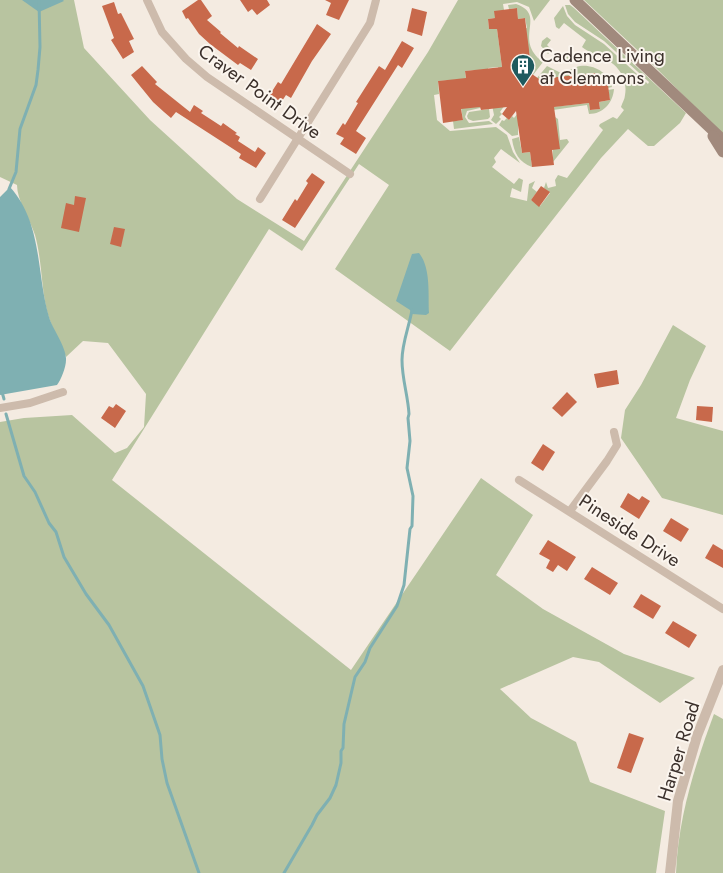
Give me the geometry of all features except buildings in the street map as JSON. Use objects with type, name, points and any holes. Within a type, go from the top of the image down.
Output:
[{"type":"main road","points":[[575,0],[723,140]]},
{"type":"main road","points":[[705,124],[723,152]]},
{"type":"street","name":"Craver Point Drive","points":[[147,0],[162,32],[186,59],[207,77],[350,174]]},
{"type":"street","points":[[260,199],[370,23],[376,0]]},
{"type":"street","points":[[0,408],[30,403],[62,392]]},
{"type":"street","points":[[570,511],[607,461],[616,445],[614,432]]},
{"type":"street","name":"Pineside Drive","points":[[519,480],[723,609]]},
{"type":"street","name":"Harper Road","points":[[670,873],[678,801],[697,736],[723,670]]},
{"type":"green space","points":[[0,0],[74,0],[84,48],[150,120],[237,199],[304,241],[428,52],[458,0],[550,0],[534,21],[529,7],[517,2],[503,4],[504,10],[495,18],[488,19],[489,29],[497,29],[503,75],[499,74],[498,67],[488,68],[489,74],[476,76],[475,70],[465,71],[466,79],[438,81],[439,94],[434,95],[437,120],[450,131],[496,127],[507,135],[513,152],[520,163],[501,149],[494,158],[496,162],[492,167],[514,184],[519,178],[523,180],[521,192],[512,188],[510,197],[527,201],[529,184],[535,181],[532,188],[537,192],[531,200],[540,206],[550,193],[544,188],[546,182],[548,188],[556,186],[555,180],[558,175],[567,178],[603,130],[599,126],[600,124],[613,117],[617,119],[624,110],[621,107],[625,96],[625,83],[617,68],[582,47],[586,40],[564,23],[559,29],[556,27],[554,18],[563,6],[567,16],[575,25],[604,44],[648,84],[649,82],[604,41],[575,22],[568,14],[565,5],[570,5],[574,8],[686,113],[680,123],[654,146],[648,146],[628,129],[601,158],[450,351],[335,269],[389,185],[359,164],[302,251],[269,229],[112,480],[351,670],[481,478],[533,515],[496,575],[543,609],[624,654],[695,678],[660,703],[599,662],[573,657],[500,689],[531,718],[576,742],[590,782],[665,811],[656,873],[0,873],[0,422],[24,418],[72,415],[115,453],[127,448],[144,427],[146,394],[108,343],[83,341],[66,357],[53,329],[45,302],[39,254],[33,229],[21,204],[17,185],[0,177]]},
{"type":"green space","points":[[584,0],[723,0],[723,135],[649,61]]},
{"type":"green space","points":[[516,4],[525,9],[529,14],[530,45],[534,53],[543,62],[533,75],[528,70],[531,65],[529,50],[522,51],[519,29],[527,28],[525,18],[518,19],[517,8],[509,9],[508,5]]},
{"type":"green space","points":[[547,37],[551,40],[547,45],[552,50],[548,54],[541,46],[542,41]]},
{"type":"green space","points":[[567,51],[571,56],[564,62],[559,62],[553,57],[556,54],[562,57]]},
{"type":"green space","points":[[547,66],[561,73],[575,67],[590,66],[600,70],[608,78],[612,87],[608,88],[607,79],[596,80],[595,73],[544,83],[537,78]]},
{"type":"green space","points":[[614,89],[612,99],[606,107],[594,114],[589,114],[587,105],[553,110],[551,107],[589,103],[590,110],[600,109],[599,102],[610,100],[608,90]]},
{"type":"green space","points":[[460,101],[480,107],[467,111],[465,117],[469,123],[489,121],[493,124],[454,129],[453,121],[463,120]]},
{"type":"green space","points":[[507,102],[500,112],[502,114],[499,117],[501,119],[496,124],[491,120],[494,115],[492,105]]},
{"type":"green space","points":[[489,109],[490,117],[488,119],[473,121],[468,119],[469,112]]},
{"type":"green space","points":[[518,113],[518,135],[512,136],[499,125],[502,120],[504,121],[507,118],[509,120],[512,116],[514,118]]},
{"type":"green space","points":[[555,117],[558,119],[560,140],[567,139],[569,142],[553,162],[553,150]]},
{"type":"green space","points":[[519,137],[522,153],[530,152],[532,167],[520,160],[514,149],[512,139]]},
{"type":"green space","points":[[673,325],[706,346],[690,380],[676,418],[723,431],[723,515],[662,498],[621,438],[625,410],[641,385]]},
{"type":"green space","points":[[714,714],[723,719],[723,873],[676,873],[677,852],[684,812],[700,753]]},
{"type":"water","points":[[22,0],[63,0],[64,1],[39,12]]},
{"type":"water","points":[[10,187],[21,201],[28,217],[37,249],[49,317],[66,355],[66,360],[63,373],[57,385],[0,395],[0,197]]},
{"type":"water","points":[[419,253],[423,259],[428,282],[429,313],[426,315],[412,314],[410,310],[396,301],[412,254]]},
{"type":"waterway","points":[[9,189],[16,172],[20,129],[36,85],[40,47],[39,0]]},
{"type":"waterway","points":[[284,873],[336,785],[343,748],[344,724],[355,677],[365,662],[370,648],[397,606],[404,585],[410,529],[412,526],[413,496],[407,468],[410,441],[409,414],[402,354],[412,310]]},
{"type":"waterway","points":[[2,392],[4,399]]},
{"type":"waterway","points":[[6,414],[24,476],[35,492],[49,523],[56,532],[64,557],[86,594],[109,625],[143,686],[160,735],[167,783],[199,873]]},
{"type":"place","name":"Cadence Living at Clemmons","points":[[523,87]]}]
